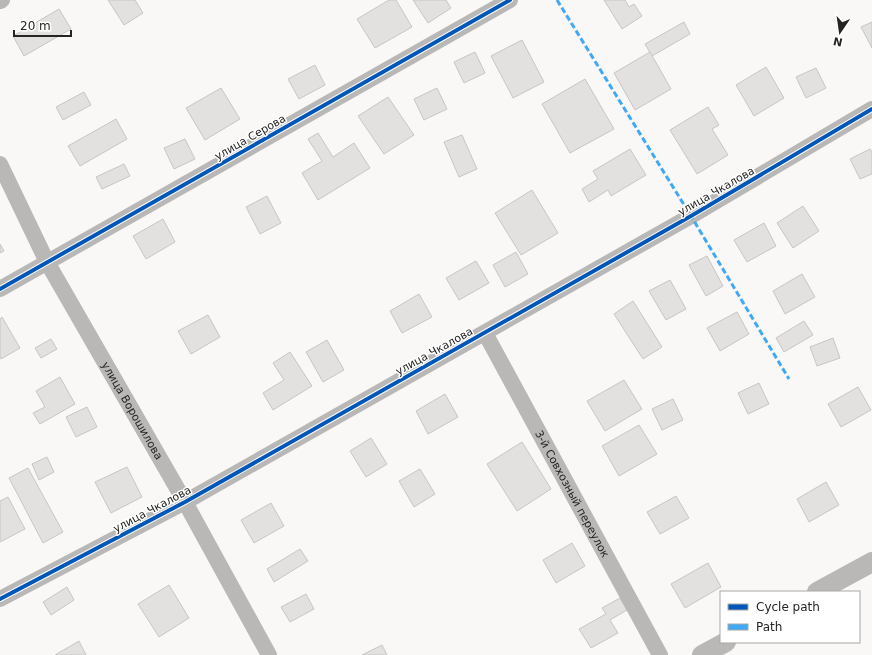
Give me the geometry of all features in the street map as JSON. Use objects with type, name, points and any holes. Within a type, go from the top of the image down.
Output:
[{"type":"street","name":"улица Серова","points":[[0,289],[510,0]]},
{"type":"street","name":"улица Чкалова","points":[[0,599],[185,502],[691,216],[872,109]]},
{"type":"street","name":"улица Ворошилова","points":[[0,164],[47,262],[185,502],[269,655]]},
{"type":"street","name":"3-й Совхозный переулок","points":[[485,333],[660,655]]},
{"type":"street","points":[[819,591],[872,562]]},
{"type":"street","points":[[702,655],[724,643]]},
{"type":"building","points":[[108,0],[135,0],[143,13],[124,25]]},
{"type":"building","points":[[389,0],[396,0],[412,27],[375,48],[357,19]]},
{"type":"building","points":[[413,0],[446,0],[451,8],[428,23]]},
{"type":"building","points":[[604,0],[625,0],[629,7],[634,4],[642,16],[622,29]]},
{"type":"building","points":[[59,9],[71,29],[24,56],[13,36]]},
{"type":"building","points":[[684,22],[690,34],[652,56],[645,44]]},
{"type":"building","points":[[872,22],[872,48],[861,27]]},
{"type":"building","points":[[522,40],[544,82],[513,98],[491,56]]},
{"type":"building","points":[[475,52],[485,73],[464,83],[454,62]]},
{"type":"building","points":[[650,52],[671,89],[635,110],[614,73]]},
{"type":"building","points":[[315,65],[325,85],[299,99],[288,79]]},
{"type":"building","points":[[766,67],[784,98],[754,116],[736,85]]},
{"type":"building","points":[[816,68],[826,88],[806,98],[796,77]]},
{"type":"building","points":[[585,79],[614,129],[570,153],[542,104]]},
{"type":"building","points":[[221,88],[240,119],[205,140],[186,108]]},
{"type":"building","points":[[437,88],[447,109],[424,120],[414,99]]},
{"type":"building","points":[[84,92],[91,105],[63,120],[56,107]]},
{"type":"building","points":[[388,97],[414,135],[384,154],[358,116]]},
{"type":"building","points":[[708,107],[719,125],[712,129],[728,155],[697,174],[670,130]]},
{"type":"building","points":[[116,119],[127,139],[80,166],[68,146]]},
{"type":"building","points":[[318,133],[333,157],[354,143],[370,168],[318,200],[302,173],[322,161],[308,139]]},
{"type":"building","points":[[462,135],[477,169],[459,177],[444,142]]},
{"type":"building","points":[[185,139],[195,159],[174,169],[164,148]]},
{"type":"building","points":[[630,149],[646,175],[611,196],[608,190],[589,202],[582,189],[598,179],[593,171]]},
{"type":"building","points":[[870,149],[872,152],[872,174],[860,179],[850,159]]},
{"type":"building","points":[[124,164],[130,176],[102,189],[96,177]]},
{"type":"building","points":[[532,190],[558,233],[521,255],[495,213]]},
{"type":"building","points":[[267,196],[281,223],[260,234],[246,207]]},
{"type":"building","points":[[803,206],[819,231],[793,248],[777,223]]},
{"type":"building","points":[[163,219],[175,242],[146,259],[133,236]]},
{"type":"building","points":[[764,223],[776,246],[747,262],[734,240]]},
{"type":"building","points":[[0,244],[4,251],[0,253]]},
{"type":"building","points":[[516,252],[528,274],[505,287],[493,265]]},
{"type":"building","points":[[707,256],[723,286],[706,296],[689,265]]},
{"type":"building","points":[[476,261],[489,283],[459,300],[446,278]]},
{"type":"building","points":[[802,274],[815,297],[785,314],[773,291]]},
{"type":"building","points":[[670,280],[686,309],[666,320],[649,291]]},
{"type":"building","points":[[419,294],[432,317],[402,333],[390,311]]},
{"type":"building","points":[[633,301],[662,347],[643,359],[614,314]]},
{"type":"building","points":[[737,312],[749,334],[720,351],[707,328]]},
{"type":"building","points":[[208,315],[220,337],[191,354],[178,331]]},
{"type":"building","points":[[2,317],[20,348],[1,359],[0,319]]},
{"type":"building","points":[[804,321],[813,335],[784,352],[776,338]]},
{"type":"building","points":[[833,338],[840,358],[817,366],[810,347]]},
{"type":"building","points":[[51,339],[57,349],[41,358],[35,348]]},
{"type":"building","points":[[327,340],[344,370],[323,382],[306,352]]},
{"type":"building","points":[[290,352],[312,386],[273,410],[263,393],[284,380],[273,363]]},
{"type":"building","points":[[60,377],[75,404],[40,424],[33,413],[45,407],[36,391]]},
{"type":"building","points":[[624,380],[642,409],[605,431],[587,401]]},
{"type":"building","points":[[759,383],[769,404],[748,414],[738,393]]},
{"type":"building","points":[[858,387],[871,410],[841,427],[828,404]]},
{"type":"building","points":[[445,394],[458,417],[428,434],[416,411]]},
{"type":"building","points":[[673,399],[683,420],[662,430],[652,409]]},
{"type":"building","points":[[87,407],[97,427],[76,437],[66,417]]},
{"type":"building","points":[[639,425],[657,454],[619,476],[602,446]]},
{"type":"building","points":[[371,438],[387,464],[366,477],[350,451]]},
{"type":"building","points":[[522,442],[551,489],[517,511],[487,464]]},
{"type":"building","points":[[47,457],[54,472],[39,480],[32,464]]},
{"type":"building","points":[[127,467],[142,497],[111,513],[95,482]]},
{"type":"building","points":[[28,468],[63,532],[43,543],[9,478]]},
{"type":"building","points":[[420,469],[435,494],[414,507],[399,481]]},
{"type":"building","points":[[826,482],[839,505],[809,522],[797,499]]},
{"type":"building","points":[[676,496],[689,518],[660,534],[647,512]]},
{"type":"building","points":[[8,497],[25,529],[0,542],[0,501]]},
{"type":"building","points":[[271,503],[284,526],[254,543],[241,520]]},
{"type":"building","points":[[572,543],[585,566],[556,583],[543,560]]},
{"type":"building","points":[[300,549],[308,561],[274,582],[267,569]]},
{"type":"building","points":[[708,563],[721,587],[685,608],[671,584]]},
{"type":"building","points":[[169,585],[189,618],[159,637],[138,604]]},
{"type":"building","points":[[67,587],[74,600],[51,615],[43,602]]},
{"type":"building","points":[[306,594],[314,609],[290,622],[281,607]]},
{"type":"building","points":[[620,598],[627,610],[610,620],[618,633],[591,648],[579,629],[606,614],[602,608]]},
{"type":"building","points":[[79,641],[86,655],[55,655]]},
{"type":"building","points":[[382,645],[387,655],[362,655]]},
{"type":"marked path","points":[[557,0],[691,216],[789,379]]},
{"type":"cycle path","points":[[0,289],[510,0]]},
{"type":"cycle path","points":[[0,599],[185,502],[691,216],[872,109]]}]
